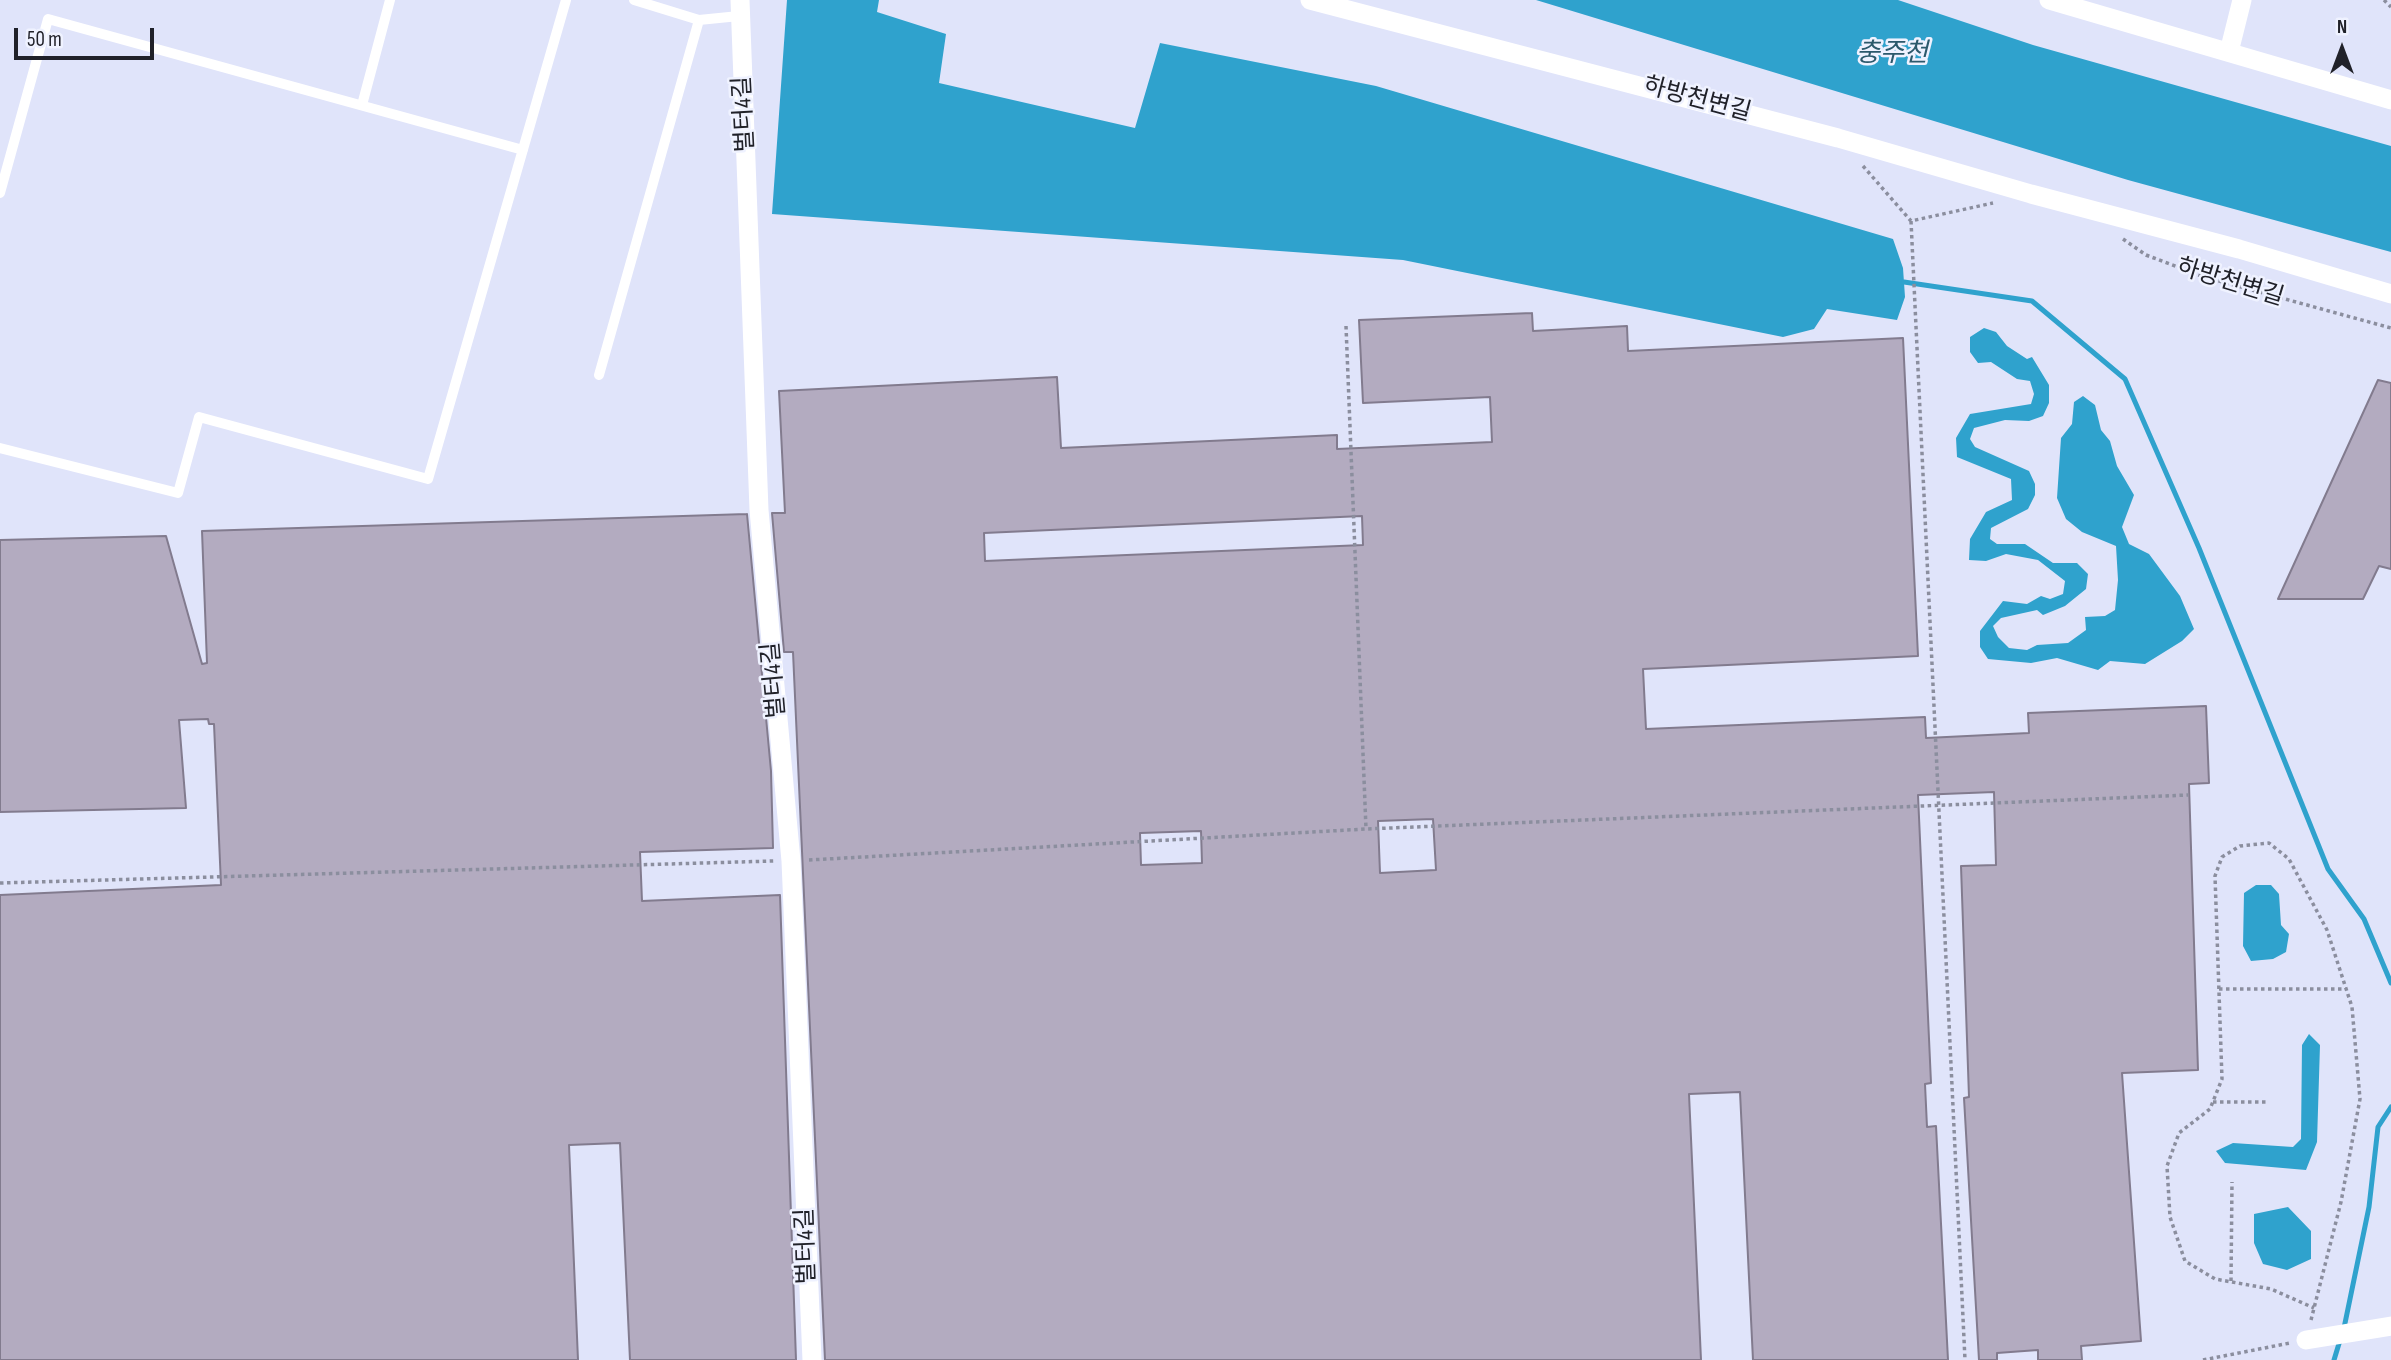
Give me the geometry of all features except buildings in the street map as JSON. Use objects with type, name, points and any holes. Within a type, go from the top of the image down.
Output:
[{"type":"street","name":"하방천변길","points":[[1310,0],[1838,138],[2391,294]]},
{"type":"street","points":[[2049,0],[2391,100]]},
{"type":"street","points":[[2229,52],[2242,0]]},
{"type":"street","name":"벌터4길","points":[[739,8],[746,100],[759,510],[791,860],[812,1360]]},
{"type":"street","points":[[2306,1340],[2391,1326]]},
{"type":"lane","points":[[362,106],[390,0]]},
{"type":"lane","points":[[0,447],[178,493],[199,417],[428,479],[566,0]]},
{"type":"lane","points":[[634,0],[699,20],[739,8]]},
{"type":"lane","points":[[0,193],[48,19],[523,150]]},
{"type":"lane","points":[[599,375],[699,20]]},
{"type":"path","points":[[2384,0],[2391,6]]},
{"type":"path","points":[[1838,138],[1911,221],[1965,1360]]},
{"type":"path","points":[[1911,221],[2031,194]]},
{"type":"path","name":"하방천변길","points":[[2116,234],[2167,265],[2391,328]]},
{"type":"path","points":[[1346,326],[1366,829]]},
{"type":"path","points":[[0,883],[791,860],[1366,829],[2188,795]]},
{"type":"path","points":[[2269,843],[2289,859],[2320,918],[2346,989],[2351,1007],[2360,1099],[2341,1202],[2314,1308],[2271,1289],[2215,1279],[2185,1261],[2170,1217],[2167,1166],[2179,1133],[2210,1109],[2222,1079],[2215,876],[2222,857],[2240,846],[2269,843]]},
{"type":"path","points":[[2219,989],[2346,989]]},
{"type":"path","points":[[2213,1102],[2269,1102]]},
{"type":"path","points":[[2231,1282],[2232,1182]]},
{"type":"path","points":[[2203,1360],[2306,1340]]},
{"type":"water","points":[[787,0],[879,0],[877,12],[946,34],[939,83],[1135,128],[1160,43],[1376,86],[1893,239],[1903,268],[1905,297],[1897,320],[1827,309],[1814,329],[1783,337],[1403,260],[772,214]]},
{"type":"water","name":"충주천","points":[[1536,0],[1898,0],[2033,45],[2391,146],[2391,252],[2128,180]]},
{"type":"water","points":[[1984,328],[1996,332],[2007,346],[2027,359],[2032,357],[2049,385],[2049,403],[2043,416],[2029,421],[2005,420],[1974,428],[1970,439],[1975,447],[2029,471],[2035,484],[2035,495],[2028,509],[1991,528],[1990,539],[1997,544],[2025,544],[2053,563],[2077,563],[2088,574],[2086,589],[2065,606],[2043,615],[2037,610],[2001,618],[1993,626],[1998,637],[2009,648],[2027,650],[2037,645],[2068,643],[2086,630],[2085,617],[2105,616],[2115,610],[2118,580],[2116,546],[2082,532],[2066,519],[2057,498],[2061,438],[2072,424],[2074,402],[2083,396],[2095,405],[2101,430],[2110,441],[2117,466],[2134,495],[2122,527],[2129,544],[2149,554],[2180,596],[2194,629],[2182,641],[2145,664],[2110,661],[2098,670],[2057,658],[2031,663],[1988,659],[1980,647],[1980,631],[2003,601],[2027,604],[2041,596],[2050,599],[2063,594],[2065,581],[2038,560],[2006,554],[1986,561],[1969,560],[1970,539],[1986,512],[2012,500],[2011,479],[1957,457],[1956,438],[1970,414],[2031,404],[2034,394],[2030,381],[2017,379],[1991,362],[1978,363],[1970,352],[1970,337]]},
{"type":"water","points":[[2256,885],[2271,885],[2279,894],[2281,925],[2289,934],[2286,952],[2273,959],[2251,961],[2243,946],[2244,893]]},
{"type":"water","points":[[2309,1034],[2320,1045],[2317,1142],[2306,1170],[2225,1163],[2216,1151],[2233,1143],[2293,1147],[2301,1139],[2302,1045]]},
{"type":"water","points":[[2288,1207],[2311,1231],[2311,1259],[2287,1270],[2263,1264],[2254,1243],[2254,1214]]},
{"type":"waterway","points":[[1904,282],[2032,301],[2125,379],[2199,548],[2328,869],[2364,919],[2391,983]]},
{"type":"waterway","points":[[2344,1328],[2369,1207],[2378,1127],[2391,1107]]},
{"type":"waterway","points":[[2334,1360],[2341,1337]]}]
